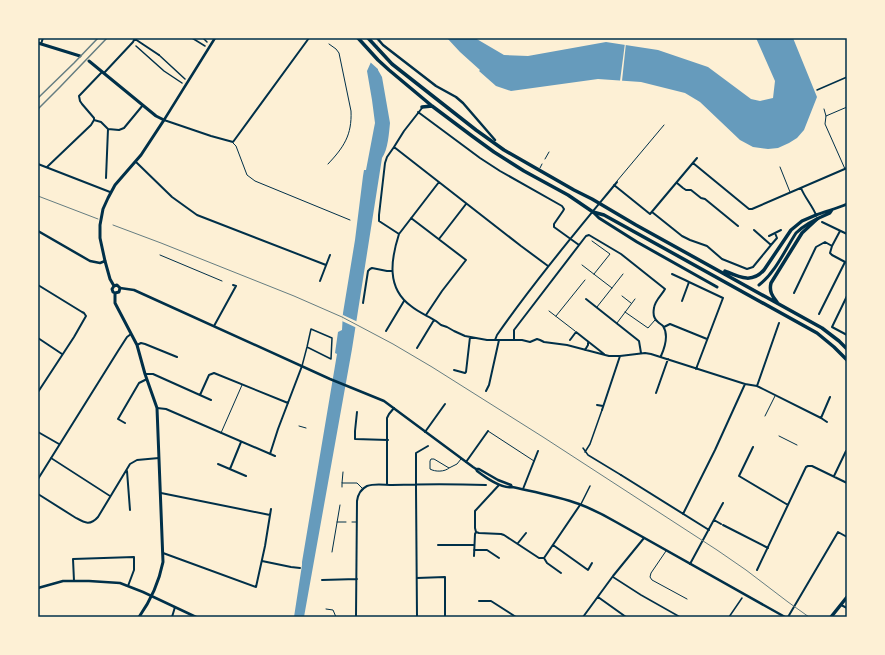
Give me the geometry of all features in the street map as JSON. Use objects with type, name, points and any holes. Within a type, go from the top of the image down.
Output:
[{"type":"highway","points":[[358,38],[389,70],[432,106],[494,152],[524,171],[568,195],[593,212],[604,215],[816,333],[834,347],[847,360]]},
{"type":"highway","points":[[368,38],[392,64],[504,150],[822,328],[847,346]]},
{"type":"highway","points":[[422,107],[432,106]]},
{"type":"highway","points":[[495,140],[504,150]]},
{"type":"highway","points":[[712,267],[742,278],[754,278],[764,270],[791,230],[802,221],[817,217]]},
{"type":"highway","points":[[779,304],[771,292],[770,283],[802,233],[817,217]]},
{"type":"highway","points":[[839,341],[847,349]]},
{"type":"highway","points":[[831,617],[847,597]]},
{"type":"main road","points":[[39,43],[80,56]]},
{"type":"main road","points":[[89,61],[142,105],[156,116],[164,120],[146,149],[136,162],[119,179],[110,192],[102,214],[100,228],[100,238],[105,261],[110,279],[114,286],[112,290],[115,292],[115,304],[132,333],[137,345],[157,408],[163,562],[159,579],[152,596],[139,617]]},
{"type":"main road","points":[[759,285],[772,271],[796,233],[803,226],[829,210],[847,204]]},
{"type":"main road","points":[[593,212],[599,218],[637,242],[717,287]]},
{"type":"main road","points":[[114,286],[118,286],[120,288],[119,292],[115,292]]},
{"type":"street","points":[[39,43],[43,38]]},
{"type":"street","points":[[142,105],[124,128],[108,129],[101,122],[94,120],[80,101],[79,96],[135,38],[158,55],[185,79]]},
{"type":"street","points":[[192,38],[205,46]]},
{"type":"street","points":[[203,38],[208,42]]},
{"type":"street","points":[[215,38],[164,120],[211,136],[234,141],[309,38]]},
{"type":"street","points":[[378,38],[383,45],[436,86],[464,103],[495,140]]},
{"type":"street","points":[[136,46],[164,71],[182,83]]},
{"type":"street","points":[[817,90],[847,77]]},
{"type":"street","points":[[399,234],[379,221],[385,163],[387,157],[404,131],[422,107]]},
{"type":"street","points":[[418,112],[498,170],[562,206],[564,209],[554,224],[554,227],[579,245]]},
{"type":"street","points":[[46,167],[91,125],[94,120]]},
{"type":"street","points":[[106,178],[108,129]]},
{"type":"street","points":[[394,147],[548,266]]},
{"type":"street","points":[[651,213],[698,158]]},
{"type":"street","points":[[136,162],[172,197],[197,215],[326,265]]},
{"type":"street","points":[[693,163],[749,209],[846,169]]},
{"type":"street","points":[[38,164],[110,192]]},
{"type":"street","points":[[439,182],[399,234],[396,243],[392,271],[394,282],[398,293],[411,307],[438,323],[470,337],[487,340],[522,340],[530,342],[537,339],[544,342],[565,345],[609,356],[641,353],[661,356],[696,369],[745,384],[757,386],[827,422]]},
{"type":"street","points":[[495,340],[506,322],[548,266],[617,182]]},
{"type":"street","points":[[677,183],[686,190],[691,190],[701,198],[705,199],[738,226]]},
{"type":"street","points":[[614,185],[682,236],[707,246],[722,259],[748,269],[753,267],[777,238],[775,234]]},
{"type":"street","points":[[801,188],[817,217]]},
{"type":"street","points":[[439,239],[466,204]]},
{"type":"street","points":[[411,218],[466,260],[426,315]]},
{"type":"street","points":[[822,222],[847,234]]},
{"type":"street","points":[[754,230],[771,245]]},
{"type":"street","points":[[769,236],[782,230]]},
{"type":"street","points":[[38,231],[90,261],[100,263],[105,261]]},
{"type":"street","points":[[819,314],[846,262],[830,253],[840,231]]},
{"type":"street","points":[[514,340],[514,330],[586,236],[591,235],[617,251],[664,287],[664,291],[654,306],[655,320],[664,327],[666,338],[665,347],[661,356]]},
{"type":"street","points":[[794,293],[816,247],[825,242],[832,246]]},
{"type":"street","points":[[320,281],[330,255]]},
{"type":"street","points":[[363,304],[368,271],[372,268],[392,271]]},
{"type":"street","points":[[672,274],[723,298],[696,369]]},
{"type":"street","points":[[682,301],[688,282]]},
{"type":"street","points":[[38,284],[84,313],[86,316],[38,392]]},
{"type":"street","points":[[214,326],[238,287],[233,285]]},
{"type":"street","points":[[120,288],[139,292],[330,379],[384,401],[461,459],[476,469],[479,469],[493,480],[509,488],[512,487],[522,489],[580,505],[607,517],[786,617],[838,532],[847,537]]},
{"type":"street","points":[[847,296],[832,327],[847,335]]},
{"type":"street","points":[[586,299],[639,341],[641,353]]},
{"type":"street","points":[[386,331],[404,301]]},
{"type":"street","points":[[417,348],[434,320]]},
{"type":"street","points":[[757,386],[779,323]]},
{"type":"street","points":[[664,327],[670,324],[707,339]]},
{"type":"street","points":[[270,454],[302,366],[311,329],[332,338],[330,359],[307,347]]},
{"type":"street","points":[[570,340],[576,332],[604,355]]},
{"type":"street","points":[[38,479],[127,337],[132,333]]},
{"type":"street","points":[[454,370],[462,373],[466,372],[470,337]]},
{"type":"street","points":[[38,338],[62,354]]},
{"type":"street","points":[[486,391],[489,385],[499,340]]},
{"type":"street","points":[[585,350],[588,342]]},
{"type":"street","points":[[137,345],[141,343],[145,344],[177,357]]},
{"type":"street","points":[[585,452],[590,444],[620,356]]},
{"type":"street","points":[[656,393],[668,359]]},
{"type":"street","points":[[200,395],[209,375],[212,373],[288,403]]},
{"type":"street","points":[[145,374],[153,374],[212,400]]},
{"type":"street","points":[[125,423],[118,419],[139,383],[147,379]]},
{"type":"street","points":[[683,514],[745,384]]},
{"type":"street","points":[[821,418],[830,397]]},
{"type":"street","points":[[425,432],[445,404]]},
{"type":"street","points":[[597,405],[603,406]]},
{"type":"street","points":[[157,408],[166,409],[275,456]]},
{"type":"street","points":[[387,485],[387,418],[394,408]]},
{"type":"street","points":[[357,412],[355,439],[388,440]]},
{"type":"street","points":[[466,462],[488,431]]},
{"type":"street","points":[[38,432],[59,444]]},
{"type":"street","points":[[230,469],[241,442]]},
{"type":"street","points":[[417,617],[416,453],[428,446]]},
{"type":"street","points":[[752,447],[739,476],[788,505]]},
{"type":"street","points":[[583,448],[588,455],[708,530]]},
{"type":"street","points":[[522,489],[538,451]]},
{"type":"street","points":[[834,476],[846,451]]},
{"type":"street","points":[[51,458],[110,496]]},
{"type":"street","points":[[38,494],[76,518],[88,523],[92,522],[98,517],[130,464],[137,460],[159,458]]},
{"type":"street","points":[[218,464],[246,476]]},
{"type":"street","points":[[757,570],[805,468],[812,466],[847,483]]},
{"type":"street","points":[[127,470],[130,510]]},
{"type":"street","points":[[474,556],[476,510],[500,483]]},
{"type":"street","points":[[356,617],[357,501],[363,489],[370,485],[486,485]]},
{"type":"street","points":[[544,558],[580,505],[590,486]]},
{"type":"street","points":[[161,493],[270,515]]},
{"type":"street","points":[[690,564],[723,503]]},
{"type":"street","points":[[163,553],[256,587],[271,509]]},
{"type":"street","points":[[714,520],[768,548]]},
{"type":"street","points":[[476,531],[479,533],[501,534],[518,543],[538,558],[544,558]]},
{"type":"street","points":[[518,543],[526,533]]},
{"type":"street","points":[[583,617],[612,576],[644,538]]},
{"type":"street","points":[[438,545],[474,545]]},
{"type":"street","points":[[553,545],[588,570],[592,563]]},
{"type":"street","points":[[474,550],[487,550],[499,558]]},
{"type":"street","points":[[74,581],[73,560],[134,557],[134,570],[128,586]]},
{"type":"street","points":[[544,558],[547,564],[561,573]]},
{"type":"street","points":[[262,561],[300,568]]},
{"type":"street","points":[[612,576],[638,594],[680,617]]},
{"type":"street","points":[[417,578],[445,577],[445,617]]},
{"type":"street","points":[[322,580],[357,579]]},
{"type":"street","points":[[38,588],[59,582],[74,581],[115,583],[128,586],[152,596],[196,617]]},
{"type":"street","points":[[598,597],[626,617]]},
{"type":"street","points":[[730,617],[742,598]]},
{"type":"street","points":[[479,601],[491,601],[516,617]]},
{"type":"street","points":[[841,604],[847,608]]},
{"type":"street","points":[[172,617],[175,607]]},
{"type":"lane","points":[[328,44],[339,53],[351,111],[349,132],[344,145],[328,164]]},
{"type":"lane","points":[[826,116],[847,107]]},
{"type":"lane","points":[[824,109],[826,116],[825,124],[846,169]]},
{"type":"lane","points":[[617,182],[664,125]]},
{"type":"lane","points":[[234,141],[247,175],[255,181],[350,220]]},
{"type":"lane","points":[[545,159],[549,152]]},
{"type":"lane","points":[[538,170],[542,164]]},
{"type":"lane","points":[[780,167],[790,193]]},
{"type":"lane","points":[[592,241],[610,254],[594,274]]},
{"type":"lane","points":[[160,255],[222,280]]},
{"type":"lane","points":[[582,264],[612,288]]},
{"type":"lane","points":[[597,308],[623,274]]},
{"type":"lane","points":[[556,316],[585,280]]},
{"type":"lane","points":[[622,296],[632,304]]},
{"type":"lane","points":[[616,323],[635,299]]},
{"type":"lane","points":[[549,311],[576,332]]},
{"type":"lane","points":[[625,312],[648,328],[655,320]]},
{"type":"lane","points":[[221,434],[242,385]]},
{"type":"lane","points":[[765,416],[775,396]]},
{"type":"lane","points":[[300,426],[306,428]]},
{"type":"lane","points":[[488,431],[534,461]]},
{"type":"lane","points":[[779,436],[797,444]]},
{"type":"lane","points":[[450,468],[434,459],[431,459],[430,461],[430,469],[432,471],[446,470],[450,468],[457,464],[461,459]]},
{"type":"lane","points":[[342,487],[343,472]]},
{"type":"lane","points":[[342,482],[357,483],[363,489]]},
{"type":"lane","points":[[332,552],[340,504]]},
{"type":"lane","points":[[337,522],[346,522]]},
{"type":"lane","points":[[666,550],[650,576],[652,580],[687,599]]},
{"type":"lane","points":[[326,609],[333,610],[336,617]]},
{"type":"water","points":[[377,38],[378,70],[382,77],[390,123],[389,136],[386,151],[382,158],[352,349],[304,617],[294,617],[337,354],[335,353],[338,332],[342,330],[343,313],[355,240],[363,176],[364,170],[366,170],[375,123],[367,71],[371,62]]},
{"type":"water","points":[[447,38],[475,38],[504,55],[528,56],[606,42],[658,50],[708,67],[751,99],[760,101],[773,98],[775,81],[756,38],[793,38],[817,97],[804,130],[797,138],[778,148],[768,149],[753,147],[740,140],[700,102],[685,93],[641,82],[598,79],[511,91],[496,86]]},
{"type":"pier","points":[[369,38],[377,38],[379,70],[369,61]]},
{"type":"pier","points":[[625,43],[622,81],[620,81]]},
{"type":"pier","points":[[343,315],[358,322],[357,328],[342,321]]},
{"type":"tram line","points":[[38,196],[98,219]]},
{"type":"tram line","points":[[113,225],[294,296],[342,317],[393,344],[543,437],[717,550],[809,617]]},
{"type":"railway","points":[[38,98],[98,38]]},
{"type":"railway","points":[[38,109],[107,38]]}]
